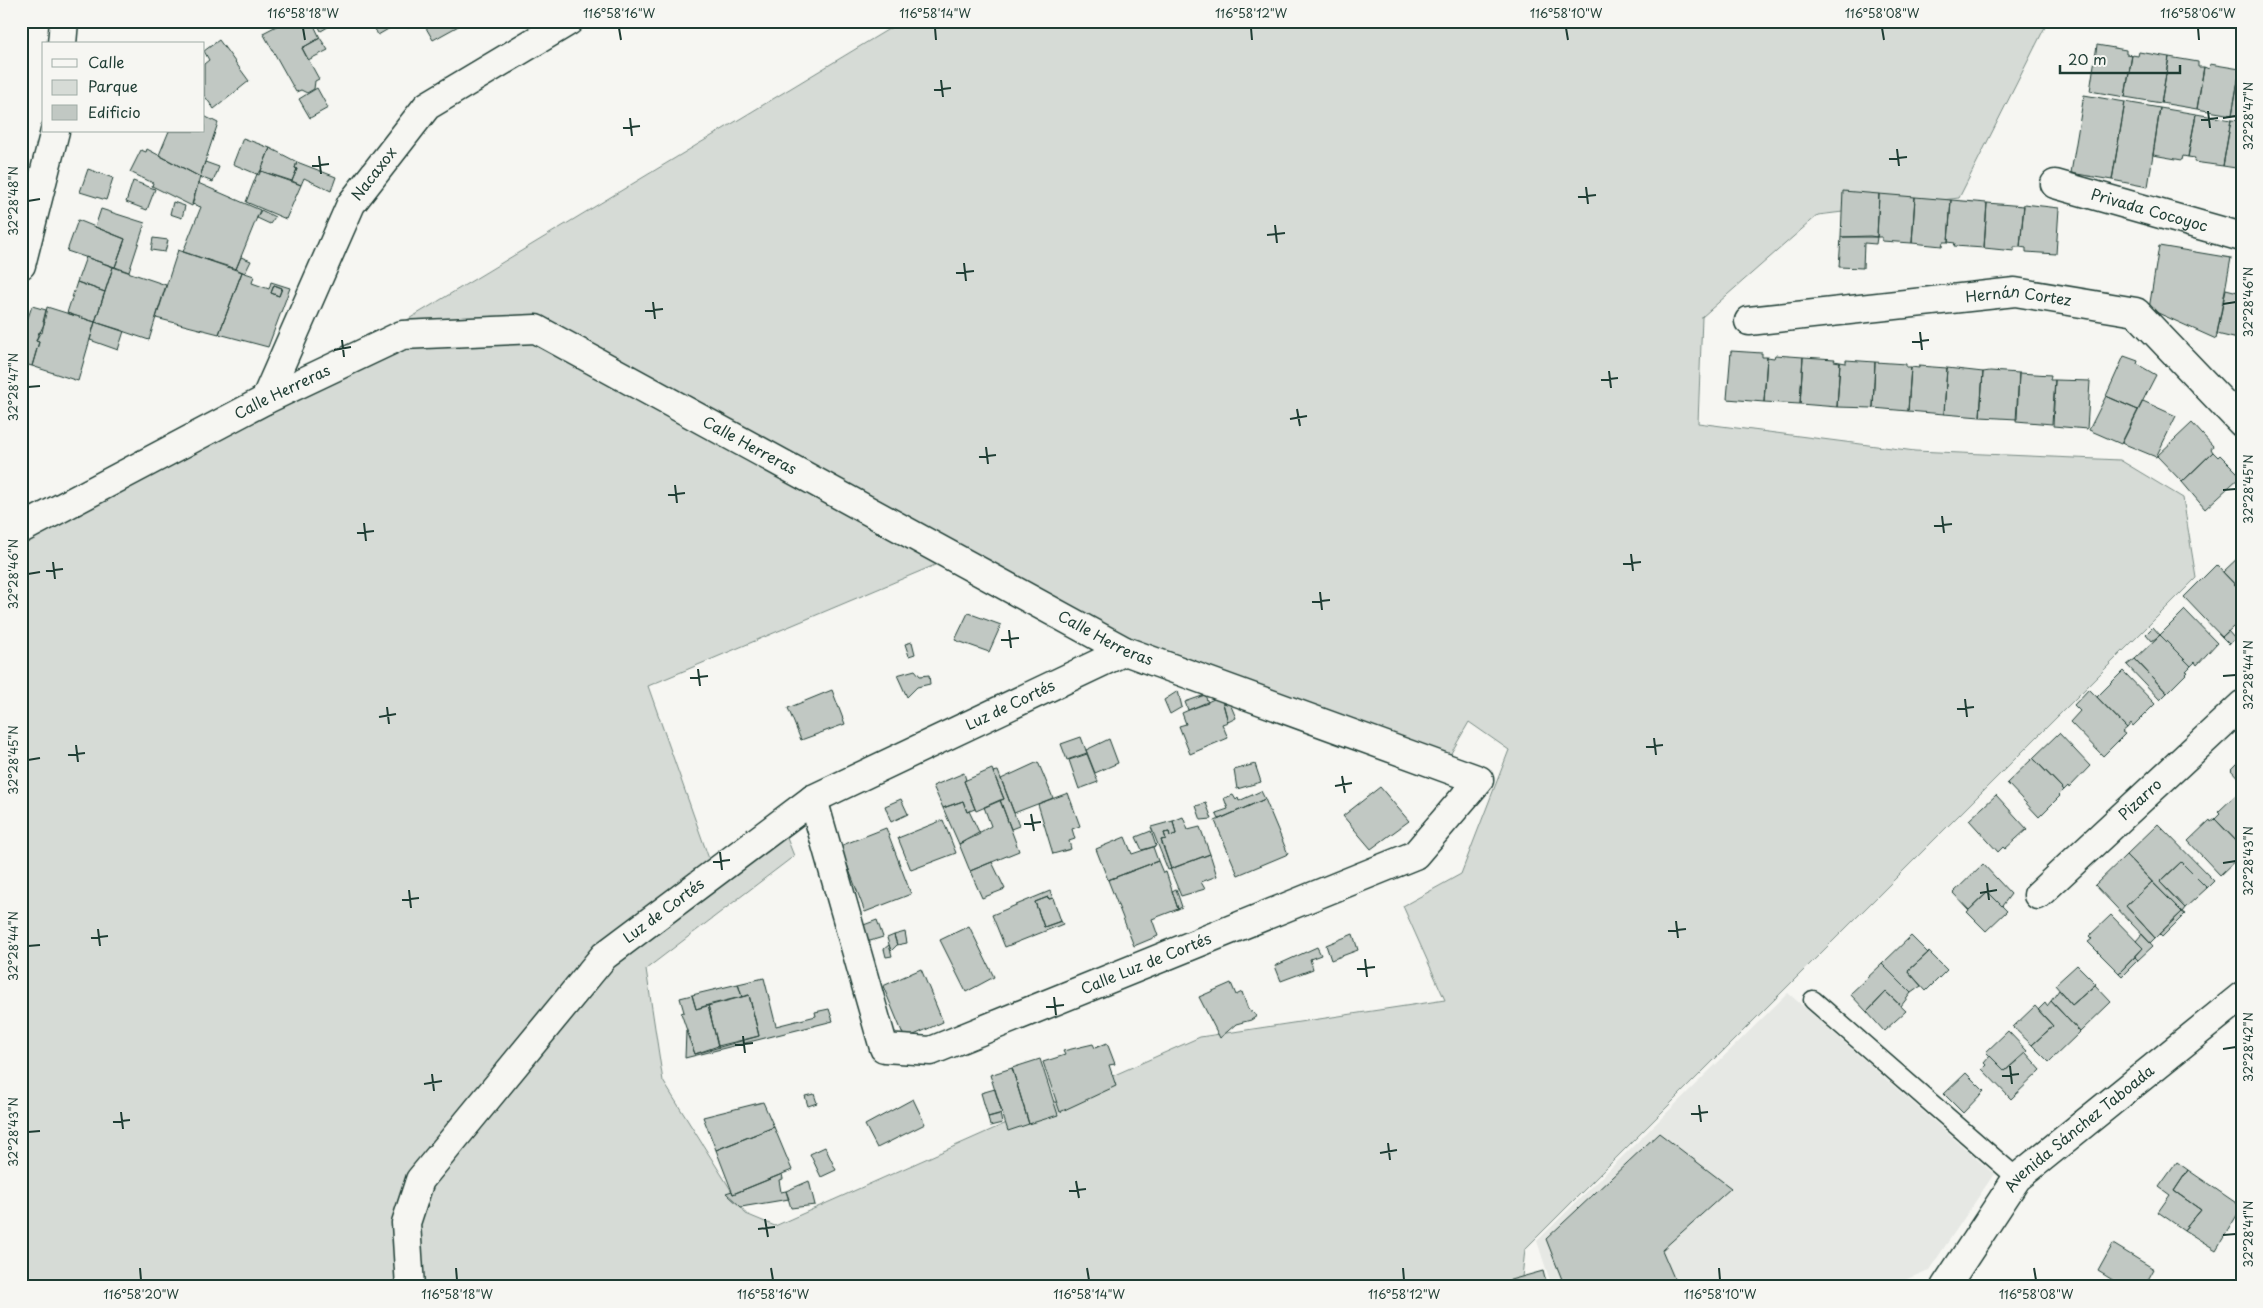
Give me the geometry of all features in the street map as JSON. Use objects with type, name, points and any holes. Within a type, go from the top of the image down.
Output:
[{"type":"street","points":[[62,42],[64,21]]},
{"type":"street","name":"Nacaxox","points":[[265,400],[351,204],[427,106],[569,21]]},
{"type":"street","points":[[21,265],[55,132]]},
{"type":"street","name":"Privada Cocoyoc","points":[[2055,184],[2242,237]]},
{"type":"street","name":"Hernán Cortez","points":[[1749,321],[2014,292],[2136,312],[2242,423]]},
{"type":"street","name":"Calle Herreras","points":[[21,529],[265,400],[402,335],[536,329],[1125,651],[1480,780]]},
{"type":"street","name":"Luz de Cortés","points":[[410,1287],[406,1223],[420,1180],[604,956],[813,799],[1125,651]]},
{"type":"street","name":"Pizarro","points":[[2038,895],[2242,705]]},
{"type":"street","name":"Calle Luz de Cortés","points":[[813,799],[884,1048],[931,1051],[1415,855],[1480,780]]},
{"type":"street","name":"Avenida Sánchez Taboada","points":[[1946,1287],[2017,1178],[2242,996]]},
{"type":"lane","points":[[1813,1000],[2017,1178]]},
{"type":"shaded area","points":[[1788,993],[1994,1174],[1929,1270],[1888,1287],[1552,1287],[1537,1241]]},
{"type":"green space","points":[[902,21],[2048,21],[1959,198],[1818,215],[1702,317],[1698,423],[1915,451],[2120,460],[2183,498],[2196,578],[1525,1249],[1521,1287],[21,1287],[21,529],[311,378]],"holes":[[[954,557],[1125,651],[1443,767],[1469,722],[1509,750],[1461,874],[1403,906],[1445,1000],[1200,1037],[775,1226],[746,1214],[663,1081],[646,969],[794,856],[781,823],[714,873],[648,686]]]},
{"type":"building","points":[[286,21],[312,21],[320,38],[302,48],[319,79],[315,81],[314,89],[307,93],[301,90],[296,92],[263,33]]},
{"type":"building","points":[[316,21],[338,21],[321,31]]},
{"type":"building","points":[[371,21],[402,21],[378,35]]},
{"type":"building","points":[[405,21],[422,21],[408,28]]},
{"type":"building","points":[[422,21],[460,21],[462,24],[433,40]]},
{"type":"building","points":[[320,38],[328,50],[308,60],[302,48]]},
{"type":"building","points":[[219,40],[249,81],[214,109],[205,96],[205,63],[209,60],[205,50]]},
{"type":"building","points":[[2097,45],[2126,50],[2126,54],[2132,55],[2125,97],[2090,91]]},
{"type":"building","points":[[2139,52],[2169,57],[2161,103],[2125,97],[2132,55],[2138,56]]},
{"type":"building","points":[[2169,57],[2198,62],[2198,67],[2204,67],[2197,109],[2161,103]]},
{"type":"building","points":[[2210,64],[2240,69],[2232,115],[2197,109],[2204,67],[2209,69]]},
{"type":"building","points":[[2240,69],[2242,69],[2242,116],[2232,115]]},
{"type":"building","points":[[317,88],[328,108],[310,118],[299,99]]},
{"type":"building","points":[[2084,95],[2125,102],[2112,180],[2071,173]]},
{"type":"building","points":[[2125,102],[2160,108],[2148,187],[2112,180]]},
{"type":"building","points":[[2160,108],[2196,114],[2188,157],[2183,156],[2182,160],[2153,155]]},
{"type":"building","points":[[2196,114],[2231,120],[2223,166],[2194,162],[2195,158],[2188,157]]},
{"type":"building","points":[[205,116],[218,123],[200,177],[159,155],[169,132],[205,132]]},
{"type":"building","points":[[2231,120],[2242,121],[2242,169],[2223,166]]},
{"type":"building","points":[[243,138],[270,148],[259,175],[233,164]]},
{"type":"building","points":[[270,148],[297,162],[295,168],[297,169],[292,181],[261,171]]},
{"type":"building","points":[[147,149],[200,177],[192,206],[152,186],[153,183],[130,172],[141,150],[146,152]]},
{"type":"building","points":[[205,162],[219,167],[213,182],[200,177]]},
{"type":"building","points":[[297,162],[336,177],[331,191],[304,178],[301,185],[292,181],[297,169],[295,168]]},
{"type":"building","points":[[88,169],[113,178],[106,200],[80,192]]},
{"type":"building","points":[[261,171],[301,185],[286,219],[246,202],[257,174]]},
{"type":"building","points":[[133,181],[155,189],[147,210],[126,202]]},
{"type":"building","points":[[198,183],[260,210],[236,269],[183,252],[201,207],[192,204]]},
{"type":"building","points":[[1843,191],[1879,194],[1877,237],[1841,237]]},
{"type":"building","points":[[1879,194],[1915,197],[1912,243],[1882,241],[1882,237],[1877,237]]},
{"type":"building","points":[[1915,197],[1951,200],[1948,242],[1943,242],[1942,246],[1912,243]]},
{"type":"building","points":[[1951,200],[1987,203],[1984,248],[1954,246],[1955,243],[1948,242]]},
{"type":"building","points":[[173,202],[185,206],[182,218],[170,214]]},
{"type":"building","points":[[1987,203],[2024,206],[2020,247],[2014,247],[2014,251],[1984,248]]},
{"type":"building","points":[[2024,204],[2059,208],[2056,254],[2026,252],[2026,248],[2020,247]]},
{"type":"building","points":[[101,209],[145,223],[129,272],[115,267],[125,239],[95,227]]},
{"type":"building","points":[[261,210],[275,217],[270,224],[257,218]]},
{"type":"building","points":[[78,220],[125,239],[115,267],[67,251]]},
{"type":"building","points":[[1841,237],[1877,237],[1876,244],[1864,243],[1863,268],[1839,267]]},
{"type":"building","points":[[153,238],[168,240],[165,252],[151,250]]},
{"type":"building","points":[[2159,246],[2231,258],[2216,339],[2149,309]]},
{"type":"building","points":[[178,250],[242,272],[219,334],[156,318]]},
{"type":"building","points":[[86,257],[113,267],[105,292],[77,282]]},
{"type":"building","points":[[241,257],[251,261],[245,273],[236,269]]},
{"type":"building","points":[[113,267],[166,285],[149,340],[95,322]]},
{"type":"building","points":[[242,272],[254,276],[252,283],[269,289],[271,282],[290,288],[268,347],[219,334]],"holes":[[[274,285],[282,288],[279,296],[271,293]]]},
{"type":"building","points":[[77,282],[105,292],[95,322],[67,313]]},
{"type":"building","points":[[274,285],[282,288],[279,296],[271,293]]},
{"type":"building","points":[[2226,289],[2242,293],[2242,340],[2217,334]]},
{"type":"building","points":[[32,306],[46,310],[43,322],[45,322],[36,341],[39,342],[32,366],[21,363],[21,338]]},
{"type":"building","points":[[47,307],[95,322],[78,381],[32,366],[39,342],[36,341],[39,332],[42,333]]},
{"type":"building","points":[[95,322],[124,331],[118,350],[90,340]]},
{"type":"building","points":[[1731,351],[1762,353],[1762,357],[1767,357],[1764,402],[1727,399]]},
{"type":"building","points":[[1775,355],[1803,357],[1800,404],[1764,402],[1767,357],[1774,358]]},
{"type":"building","points":[[2124,356],[2138,361],[2137,364],[2156,375],[2138,410],[2106,396]]},
{"type":"building","points":[[1803,357],[1835,359],[1834,361],[1840,362],[1837,407],[1800,404]]},
{"type":"building","points":[[1846,360],[1875,362],[1873,408],[1837,407],[1840,362],[1846,363]]},
{"type":"building","points":[[1875,362],[1906,364],[1906,367],[1911,367],[1908,411],[1873,408]]},
{"type":"building","points":[[1919,366],[1947,368],[1944,414],[1908,411],[1911,367],[1919,368]]},
{"type":"building","points":[[1947,368],[1983,372],[1980,417],[1944,414]]},
{"type":"building","points":[[1983,372],[2019,373],[2017,419],[1980,417]]},
{"type":"building","points":[[2019,373],[2051,375],[2050,380],[2055,380],[2052,424],[2016,421]]},
{"type":"building","points":[[2055,380],[2090,381],[2087,429],[2053,426]]},
{"type":"building","points":[[2106,396],[2138,410],[2121,444],[2089,430]]},
{"type":"building","points":[[2143,401],[2176,416],[2156,457],[2122,443]]},
{"type":"building","points":[[2192,423],[2213,446],[2211,449],[2213,452],[2182,482],[2157,456]]},
{"type":"building","points":[[2213,452],[2218,457],[2220,455],[2241,476],[2205,509],[2182,482]]},
{"type":"building","points":[[2242,554],[2242,592],[2223,572]]},
{"type":"building","points":[[2216,565],[2242,592],[2242,619],[2222,637],[2184,597]]},
{"type":"building","points":[[2185,610],[2217,643],[2197,665],[2195,662],[2191,666],[2160,635]]},
{"type":"building","points":[[968,613],[1001,625],[989,652],[955,640]]},
{"type":"building","points":[[2153,627],[2160,635],[2152,641],[2146,634]]},
{"type":"building","points":[[2228,631],[2235,639],[2229,644],[2222,637]]},
{"type":"building","points":[[2160,635],[2191,666],[2186,671],[2188,672],[2167,693],[2135,659]]},
{"type":"building","points":[[912,642],[915,654],[909,656],[905,644]]},
{"type":"building","points":[[2135,659],[2167,693],[2160,700],[2127,665]]},
{"type":"building","points":[[915,670],[920,676],[929,675],[930,684],[917,687],[907,697],[897,675]]},
{"type":"building","points":[[2123,671],[2155,704],[2133,726],[2131,723],[2127,728],[2097,697]]},
{"type":"building","points":[[2089,689],[2127,728],[2122,732],[2125,734],[2103,756],[2070,722],[2080,711],[2074,705]]},
{"type":"building","points":[[832,690],[845,724],[801,740],[788,708]]},
{"type":"building","points":[[1178,691],[1182,707],[1170,714],[1164,700]]},
{"type":"building","points":[[1226,694],[1236,718],[1228,722],[1221,696]]},
{"type":"building","points":[[1205,695],[1208,703],[1188,710],[1185,702]]},
{"type":"building","points":[[1221,696],[1228,722],[1222,724],[1228,738],[1190,754],[1179,726],[1186,724],[1182,713]]},
{"type":"building","points":[[2059,733],[2090,766],[2069,788],[2068,786],[2064,790],[2033,758]]},
{"type":"building","points":[[1081,737],[1087,753],[1067,760],[1061,744]]},
{"type":"building","points":[[1109,739],[1118,763],[1095,773],[1086,750]]},
{"type":"building","points":[[1087,754],[1098,782],[1079,789],[1069,760]]},
{"type":"building","points":[[2033,758],[2064,790],[2039,817],[2007,783]]},
{"type":"building","points":[[2242,759],[2242,782],[2231,770]]},
{"type":"building","points":[[1038,762],[1053,798],[1014,813],[1001,779]]},
{"type":"building","points":[[1255,764],[1261,782],[1237,789],[1234,770]]},
{"type":"building","points":[[992,769],[1004,799],[976,811],[964,781]]},
{"type":"building","points":[[998,771],[1019,826],[1011,829],[1000,800],[1004,799],[993,772]]},
{"type":"building","points":[[964,773],[966,780],[964,781],[975,809],[967,812],[963,801],[943,808],[933,786]]},
{"type":"building","points":[[1380,787],[1409,821],[1371,849],[1343,816]]},
{"type":"building","points":[[1261,791],[1265,799],[1219,819],[1216,813],[1228,809],[1224,798],[1233,795],[1239,801]]},
{"type":"building","points":[[2239,792],[2242,795],[2242,847],[2215,819],[2220,814],[2218,812]]},
{"type":"building","points":[[1068,793],[1080,826],[1072,829],[1075,839],[1069,841],[1071,849],[1053,854],[1038,804]]},
{"type":"building","points":[[1996,795],[2027,829],[2005,849],[2003,847],[1998,852],[1969,820]]},
{"type":"building","points":[[901,799],[908,814],[891,822],[885,806]]},
{"type":"building","points":[[1265,799],[1288,854],[1238,875],[1215,821]]},
{"type":"building","points":[[1000,800],[1019,851],[970,871],[959,844],[991,826],[984,807]]},
{"type":"building","points":[[963,801],[980,834],[959,844],[943,808]]},
{"type":"building","points":[[1206,803],[1212,819],[1201,820],[1196,806]]},
{"type":"building","points":[[1183,817],[1188,830],[1200,827],[1210,854],[1171,869],[1161,840],[1166,839],[1164,833],[1169,832],[1170,836],[1176,834],[1173,821]]},
{"type":"building","points":[[2215,819],[2242,847],[2242,854],[2220,875],[2188,841],[2210,820],[2211,822]]},
{"type":"building","points":[[943,820],[956,853],[911,870],[898,838]]},
{"type":"building","points":[[1173,821],[1176,834],[1170,836],[1169,832],[1164,833],[1166,839],[1161,840],[1171,869],[1168,870],[1151,827]]},
{"type":"building","points":[[2158,824],[2214,881],[2207,888],[2181,862],[2160,882],[2185,908],[2182,912],[2126,855]]},
{"type":"building","points":[[886,828],[911,894],[865,912],[840,846]]},
{"type":"building","points":[[1151,831],[1156,846],[1142,850],[1136,837]]},
{"type":"building","points":[[1125,837],[1132,854],[1153,847],[1158,861],[1108,880],[1096,849]]},
{"type":"building","points":[[1210,854],[1217,876],[1201,882],[1205,889],[1181,896],[1170,869]]},
{"type":"building","points":[[2126,855],[2152,882],[2126,906],[2155,938],[2150,943],[2095,885]]},
{"type":"building","points":[[1158,861],[1163,873],[1166,872],[1178,909],[1152,919],[1158,936],[1134,946],[1108,880]]},
{"type":"building","points":[[992,862],[1005,889],[982,898],[970,871]]},
{"type":"building","points":[[2181,862],[2207,888],[2185,908],[2160,882]]},
{"type":"building","points":[[1983,864],[2011,894],[2002,906],[1988,892],[1969,910],[1953,893]]},
{"type":"building","points":[[2152,882],[2182,912],[2155,938],[2126,906]]},
{"type":"building","points":[[1176,889],[1182,907],[1178,909],[1172,891]]},
{"type":"building","points":[[1050,891],[1053,898],[1049,899],[1048,897],[1035,902],[1044,927],[1061,921],[1063,924],[1005,947],[992,915]]},
{"type":"building","points":[[1988,892],[2007,911],[1986,931],[1967,912]]},
{"type":"building","points":[[1048,897],[1049,899],[1053,898],[1061,921],[1044,927],[1035,902]]},
{"type":"building","points":[[2182,912],[2185,914],[2162,937],[2159,934]]},
{"type":"building","points":[[2111,915],[2143,948],[2119,973],[2088,942],[2092,939],[2089,936]]},
{"type":"building","points":[[877,920],[883,937],[867,942],[861,926]]},
{"type":"building","points":[[969,926],[994,977],[966,992],[940,940]]},
{"type":"building","points":[[905,932],[907,943],[897,945],[894,935]]},
{"type":"building","points":[[1353,934],[1358,950],[1331,960],[1326,945]]},
{"type":"building","points":[[2142,934],[2153,946],[2138,960],[2135,957],[2143,948],[2136,941]]},
{"type":"building","points":[[894,935],[897,945],[891,951],[887,938]]},
{"type":"building","points":[[1911,936],[1928,953],[1908,971],[1921,986],[1911,993],[1882,964]]},
{"type":"building","points":[[889,945],[892,956],[886,957],[884,949]]},
{"type":"building","points":[[1317,947],[1321,955],[1310,959],[1313,969],[1281,981],[1275,966]]},
{"type":"building","points":[[1929,952],[1947,970],[1926,991],[1908,971]]},
{"type":"building","points":[[2135,957],[2138,960],[2122,976],[2119,973]]},
{"type":"building","points":[[1882,964],[1911,993],[1901,1006],[1886,992],[1867,1012],[1850,994]]},
{"type":"building","points":[[2077,965],[2096,984],[2072,1005],[2055,985]]},
{"type":"building","points":[[921,969],[943,1022],[905,1039],[883,986]]},
{"type":"building","points":[[764,978],[776,1026],[816,1016],[815,1012],[829,1009],[833,1021],[685,1058],[686,1031],[695,1054],[759,1036],[749,995],[742,997],[738,984]]},
{"type":"building","points":[[1231,983],[1236,995],[1242,992],[1248,1009],[1257,1016],[1251,1020],[1236,1024],[1220,1038],[1199,997]]},
{"type":"building","points":[[738,984],[742,997],[696,1009],[692,995]]},
{"type":"building","points":[[2095,985],[2111,1002],[2080,1032],[2051,1001],[2059,990],[2072,1005]]},
{"type":"building","points":[[1886,992],[1906,1011],[1884,1031],[1867,1012]]},
{"type":"building","points":[[692,995],[696,1009],[708,1005],[718,1046],[695,1054],[681,1013],[684,1012],[680,998]]},
{"type":"building","points":[[749,995],[759,1036],[718,1046],[708,1005]]},
{"type":"building","points":[[2051,1001],[2080,1032],[2049,1062],[2032,1045],[2053,1026],[2038,1010],[2045,1003],[2047,1006]]},
{"type":"building","points":[[2035,1006],[2053,1026],[2032,1045],[2013,1027]]},
{"type":"building","points":[[2008,1031],[2027,1051],[2005,1071],[1986,1052]]},
{"type":"building","points":[[1107,1043],[1115,1064],[1109,1065],[1116,1086],[1060,1112],[1043,1062],[1065,1055],[1063,1051],[1093,1044],[1095,1048]]},
{"type":"building","points":[[2026,1053],[2041,1070],[2011,1099],[1982,1069],[1990,1056],[2005,1071]]},
{"type":"building","points":[[1040,1059],[1058,1115],[1029,1124],[1012,1068]]},
{"type":"building","points":[[1012,1068],[1029,1124],[1008,1131],[990,1075]]},
{"type":"building","points":[[1966,1073],[1984,1091],[1963,1113],[1944,1094]]},
{"type":"building","points":[[995,1089],[1002,1113],[988,1117],[981,1093]]},
{"type":"building","points":[[814,1094],[817,1103],[808,1106],[805,1096]]},
{"type":"building","points":[[913,1099],[925,1124],[877,1148],[865,1125]]},
{"type":"building","points":[[763,1102],[774,1127],[716,1150],[703,1117]]},
{"type":"building","points":[[1000,1114],[1002,1123],[990,1126],[988,1117]]},
{"type":"building","points":[[774,1127],[792,1170],[733,1194],[716,1150]]},
{"type":"building","points":[[1659,1133],[1731,1188],[1662,1250],[1677,1285],[1565,1287],[1546,1239]]},
{"type":"building","points":[[825,1147],[836,1170],[821,1177],[810,1154]]},
{"type":"building","points":[[2177,1162],[2188,1170],[2174,1191],[2201,1210],[2184,1230],[2158,1212],[2170,1195],[2159,1187]]},
{"type":"building","points":[[2188,1170],[2242,1207],[2216,1250],[2184,1230],[2201,1210],[2174,1191]]},
{"type":"building","points":[[782,1174],[783,1179],[779,1180],[781,1192],[786,1191],[789,1199],[741,1207],[726,1193],[732,1191],[733,1194]]},
{"type":"building","points":[[809,1181],[815,1205],[791,1208],[786,1191]]},
{"type":"building","points":[[2113,1244],[2154,1269],[2144,1287],[2124,1287],[2098,1271]]},
{"type":"building","points":[[1543,1271],[1547,1287],[1497,1287],[1496,1284]]}]
